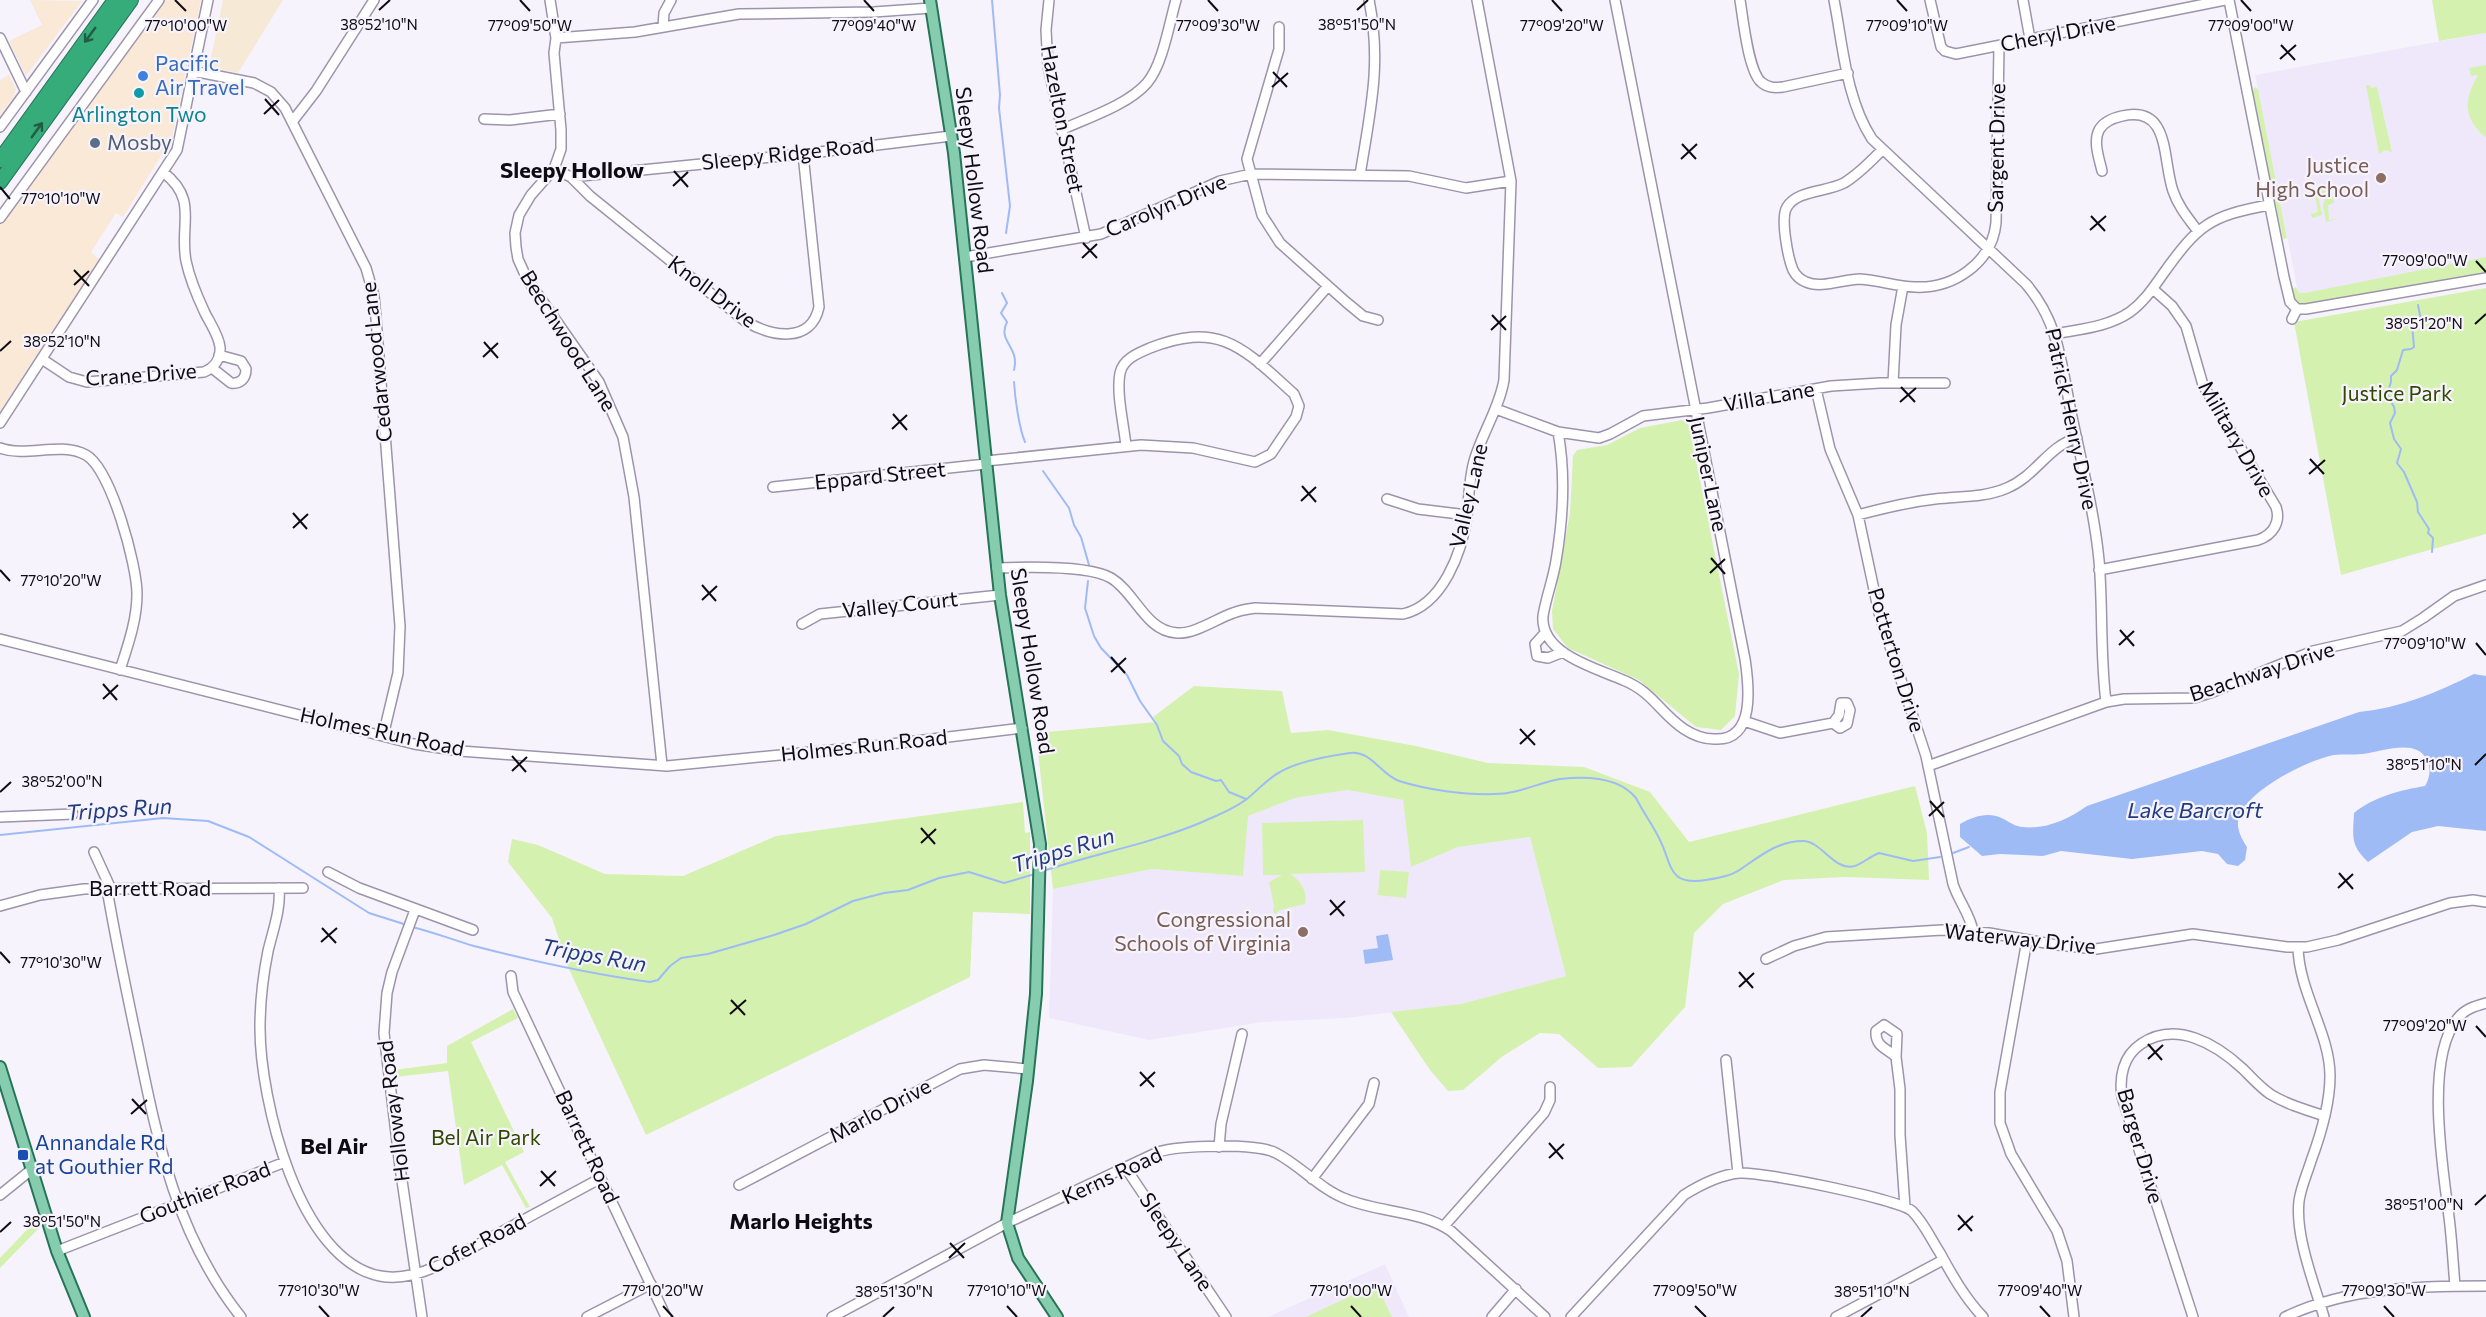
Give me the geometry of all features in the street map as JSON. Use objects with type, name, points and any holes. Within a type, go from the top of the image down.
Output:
[{"type":"highway","points":[[0,160],[115,0]]},
{"type":"highway","points":[[1,179],[131,0]]},
{"type":"main road","name":"Sleepy Hollow Road","points":[[931,4],[951,136],[1000,595],[1040,850],[1041,882],[1036,994],[1008,1223],[1018,1258],[1057,1317]]},
{"type":"main road","points":[[0,1067],[57,1251],[84,1317]]},
{"type":"street","points":[[0,127],[93,0]]},
{"type":"street","points":[[0,218],[159,0]]},
{"type":"street","points":[[0,423],[177,150],[208,0]]},
{"type":"street","points":[[292,122],[316,91],[374,0]]},
{"type":"street","name":"Beechwood Lane","points":[[550,0],[556,38],[554,53],[561,149],[554,169],[531,195],[519,215],[515,233],[516,247],[527,279],[599,382],[622,437],[631,474],[638,530],[662,765]]},
{"type":"street","points":[[663,27],[664,13],[671,0]]},
{"type":"street","name":"Hazelton Street","points":[[1049,0],[1046,50],[1061,130],[1086,238]]},
{"type":"street","points":[[1061,130],[1127,100],[1148,82],[1158,62],[1176,0]]},
{"type":"street","points":[[1360,175],[1376,72],[1376,42],[1369,0]]},
{"type":"street","name":"Valley Lane","points":[[997,568],[1081,570],[1109,576],[1155,624],[1168,632],[1176,633],[1234,612],[1255,608],[1403,614],[1412,612],[1426,603],[1441,585],[1461,543],[1473,464],[1496,409],[1504,380],[1511,181],[1477,0]]},
{"type":"street","name":"Juniper Lane","points":[[1615,0],[1746,668],[1749,694],[1744,721]]},
{"type":"street","points":[[1740,0],[1754,71],[1762,83],[1774,88],[1783,87],[1848,73]]},
{"type":"street","name":"Patrick Henry Drive","points":[[1834,0],[1857,112],[1868,132],[1882,150],[2037,296],[2052,322],[2093,522],[2099,570],[2101,664],[2106,702]]},
{"type":"street","name":"Cheryl Drive","points":[[1930,0],[1939,43],[1945,51],[1956,54],[2227,0]]},
{"type":"street","points":[[2023,0],[2030,39]]},
{"type":"street","points":[[2227,0],[2290,302],[2297,309],[2306,309],[2486,278]]},
{"type":"street","points":[[556,38],[617,34],[739,14],[894,11],[931,4]]},
{"type":"street","points":[[1279,27],[1279,49],[1247,159],[1262,215],[1272,234],[1328,286],[1364,316],[1377,320]]},
{"type":"street","points":[[0,38],[26,92]]},
{"type":"street","name":"Sargent Drive","points":[[1989,249],[1996,224],[1999,46]]},
{"type":"street","name":"Cedarwood Lane","points":[[194,71],[263,87],[277,98],[292,122],[366,268],[374,296],[401,634],[398,673],[384,736]]},
{"type":"street","points":[[2102,171],[2097,138],[2103,125],[2115,117],[2129,114],[2138,113],[2150,117],[2160,130],[2174,194],[2197,230]]},
{"type":"street","points":[[484,120],[510,120],[560,114]]},
{"type":"street","name":"Sleepy Ridge Road","points":[[571,177],[803,154],[951,136]]},
{"type":"street","points":[[1882,150],[1863,170],[1843,184],[1792,201],[1785,211],[1784,223],[1793,268],[1797,276],[1808,283],[1819,285],[1860,279],[1923,288],[1947,283],[1969,271],[1989,249]]},
{"type":"street","name":"Knoll Drive","points":[[571,177],[590,196],[745,321],[767,332],[797,333],[812,324],[819,307],[803,154]]},
{"type":"street","points":[[554,169],[571,177]]},
{"type":"street","name":"Crane Drive","points":[[42,359],[69,377],[87,382],[174,376],[204,372],[212,368],[219,355],[219,342],[195,292],[186,259],[183,237],[184,197],[176,184],[163,172]]},
{"type":"street","name":"Carolyn Drive","points":[[965,257],[1086,238],[1113,230],[1220,181],[1251,174],[1409,176],[1466,188],[1511,181]]},
{"type":"street","points":[[1,179],[20,189]]},
{"type":"street","points":[[2055,334],[2103,325],[2118,319],[2140,304],[2182,246],[2197,230],[2230,212],[2269,205]]},
{"type":"street","points":[[1260,364],[1328,286]]},
{"type":"street","points":[[1893,383],[1896,325],[1903,286]]},
{"type":"street","name":"Military Drive","points":[[2099,570],[2258,540],[2270,533],[2278,518],[2276,507],[2203,385],[2186,326],[2172,306],[2153,289]]},
{"type":"street","points":[[2292,319],[2297,309]]},
{"type":"street","name":"Eppard Street","points":[[773,487],[1126,446],[1184,447],[1249,462],[1265,459],[1271,454],[1296,417],[1299,406],[1294,394],[1237,346],[1217,338],[1201,336],[1174,339],[1134,355],[1125,363],[1120,374],[1126,446]]},
{"type":"street","points":[[212,368],[231,383],[240,382],[244,378],[246,369],[241,361],[219,355]]},
{"type":"street","name":"Villa Lane","points":[[1496,409],[1558,432],[1586,437],[1604,437],[1643,416],[1868,383],[1945,383]]},
{"type":"street","name":"Potterton Drive","points":[[1816,389],[1830,449],[1858,514],[1879,613],[1928,766],[1953,884],[1973,931]]},
{"type":"street","points":[[1558,432],[1563,458],[1563,484],[1556,561],[1542,624],[1545,633],[1563,652],[1637,686],[1684,729],[1702,738],[1725,739],[1736,732],[1744,721],[1780,733],[1833,723]]},
{"type":"street","points":[[1858,514],[1913,502],[1979,496],[2007,489],[2034,472],[2060,445],[2077,438]]},
{"type":"street","points":[[0,448],[15,452],[65,450],[78,452],[93,459],[103,474],[131,551],[137,580],[133,630],[120,670]]},
{"type":"street","points":[[1387,500],[1418,509],[1467,515]]},
{"type":"street","name":"Beachway Drive","points":[[1928,766],[2106,702],[2124,699],[2194,698],[2213,692],[2313,651],[2402,630],[2454,596],[2486,585]]},
{"type":"street","name":"Valley Court","points":[[802,624],[820,614],[1000,595]]},
{"type":"street","points":[[1545,633],[1535,644],[1534,652],[1537,656],[1548,658],[1563,652]]},
{"type":"street","name":"Holmes Run Road","points":[[0,639],[384,736],[460,751],[662,765],[852,748],[1022,728]]},
{"type":"street","points":[[0,817],[73,814]]},
{"type":"street","points":[[94,852],[109,889],[157,1141],[177,1204],[204,1261],[241,1317]]},
{"type":"street","points":[[328,872],[415,912],[473,930]]},
{"type":"street","name":"Cofer Road","points":[[279,888],[279,903],[263,978],[260,1047],[269,1110],[285,1162],[309,1212],[328,1241],[346,1260],[368,1272],[379,1275],[397,1277],[415,1275],[442,1264],[601,1178]]},
{"type":"street","name":"Barrett Road","points":[[0,906],[61,891],[303,888]]},
{"type":"street","name":"Waterway Drive","points":[[1766,959],[1794,946],[1826,937],[1942,930],[1973,931],[2096,949],[2193,934],[2298,947],[2338,940],[2450,903],[2473,900],[2486,902]]},
{"type":"street","name":"Holloway Road","points":[[415,912],[387,993],[384,1033],[422,1317]]},
{"type":"street","points":[[2027,940],[2000,1092],[2000,1123],[2011,1154],[2052,1221],[2062,1245],[2068,1269],[2074,1317]]},
{"type":"street","points":[[2298,947],[2300,974],[2324,1044],[2329,1066],[2329,1089],[2325,1116],[2301,1192],[2299,1210],[2300,1226],[2324,1317]]},
{"type":"street","name":"Barrett Road","points":[[511,976],[513,992],[666,1317]]},
{"type":"street","points":[[2455,1286],[2440,1148],[2438,1108],[2440,1077],[2444,1049],[2454,1023],[2467,1010],[2486,1003]]},
{"type":"street","points":[[1219,1147],[1221,1124],[1242,1034]]},
{"type":"street","name":"Barger Drive","points":[[2193,1317],[2122,1097],[2123,1069],[2132,1052],[2147,1040],[2166,1035],[2178,1034],[2201,1040],[2229,1057],[2267,1092],[2325,1116]]},
{"type":"street","points":[[1896,1057],[1900,1089],[1900,1136],[1905,1207]]},
{"type":"street","points":[[1726,1060],[1738,1173]]},
{"type":"street","name":"Marlo Drive","points":[[739,1185],[960,1069],[984,1065],[1028,1069]]},
{"type":"street","points":[[1312,1179],[1369,1104],[1374,1083]]},
{"type":"street","points":[[1444,1226],[1544,1113],[1550,1100],[1550,1087]]},
{"type":"street","name":"Kerns Road","points":[[832,1317],[1008,1223],[1125,1167],[1167,1149],[1219,1147],[1260,1148],[1275,1152],[1312,1179],[1347,1200],[1424,1218],[1444,1226],[1545,1317]]},
{"type":"street","name":"Gouthier Road","points":[[57,1251],[285,1162]]},
{"type":"street","name":"Sleepy Lane","points":[[1125,1167],[1226,1317]]},
{"type":"street","points":[[0,1194],[31,1170]]},
{"type":"street","points":[[1571,1317],[1684,1195],[1708,1182],[1738,1173],[1763,1174],[1878,1198],[1905,1207],[1922,1223],[1956,1281],[1983,1317]]},
{"type":"street","points":[[1836,1317],[1943,1260]]},
{"type":"street","points":[[587,1317],[651,1284]]},
{"type":"street","points":[[2285,1317],[2320,1304],[2365,1292],[2486,1286]]},
{"type":"street","points":[[1492,1317],[1516,1289]]},
{"type":"shaded area","points":[[30,0],[82,1],[26,76],[9,41],[42,25]]},
{"type":"shaded area","points":[[163,0],[201,0],[172,138],[123,217],[116,213],[91,252],[99,259],[0,411],[0,224]]},
{"type":"shaded area","points":[[223,0],[283,0],[238,73],[209,67]]},
{"type":"shaded area","name":"Justice High School","points":[[2486,33],[2486,280],[2302,312],[2255,75]]},
{"type":"shaded area","points":[[9,75],[16,89],[14,96],[0,115],[0,80]]},
{"type":"shaded area","name":"Congressional Schools of Virginia","points":[[1347,790],[1403,800],[1411,867],[1458,847],[1530,837],[1566,976],[1461,1004],[1345,1018],[1263,1022],[1149,1040],[1049,1018],[1053,889],[1152,869],[1243,876],[1247,816],[1295,798]]},
{"type":"shaded area","points":[[1385,1264],[1409,1317],[1268,1317]]},
{"type":"green space","points":[[2432,0],[2486,0],[2486,33],[2439,41]]},
{"type":"green space","points":[[2486,65],[2486,138],[2469,115],[2468,100],[2478,75],[2471,76],[2469,68]]},
{"type":"green space","points":[[2366,85],[2370,85],[2371,88],[2377,87],[2392,152],[2385,150],[2379,154]]},
{"type":"green space","points":[[2255,87],[2258,89],[2287,238],[2283,239],[2252,91]]},
{"type":"green space","points":[[2331,186],[2334,203],[2328,205],[2329,220],[2340,218],[2326,222],[2323,205],[2327,194],[2324,193],[2322,198],[2320,190],[2317,191],[2322,215],[2312,218],[2311,214],[2318,212],[2314,189]]},
{"type":"green space","points":[[2486,257],[2486,272],[2305,304],[2296,302],[2292,289],[2296,287],[2299,293],[2305,293]]},
{"type":"green space","name":"Justice Park","points":[[2486,288],[2486,534],[2341,575],[2294,322]]},
{"type":"green space","points":[[1682,420],[1689,425],[1739,674],[1735,716],[1721,730],[1696,727],[1639,680],[1568,648],[1553,629],[1552,611],[1570,513],[1573,456],[1577,450],[1607,445],[1640,428]]},
{"type":"green space","points":[[1194,686],[1282,691],[1291,733],[1328,730],[1416,746],[1488,763],[1584,767],[1650,792],[1689,842],[1915,786],[1927,833],[1929,880],[1845,877],[1784,880],[1723,904],[1694,933],[1685,1007],[1631,1067],[1598,1068],[1559,1034],[1540,1033],[1503,1056],[1463,1090],[1448,1091],[1430,1070],[1391,1012],[1461,1004],[1566,976],[1530,837],[1458,847],[1411,867],[1403,800],[1347,790],[1295,798],[1248,816],[1243,876],[1152,869],[1053,889],[1036,733],[1156,722],[1153,717]]},
{"type":"green space","points":[[1023,802],[1025,833],[1030,832],[1030,914],[973,912],[970,977],[646,1135],[568,967],[552,918],[508,862],[512,839],[538,845],[605,874],[683,876],[776,836]]},
{"type":"green space","points":[[1363,820],[1365,872],[1290,874],[1302,886],[1306,899],[1305,904],[1280,910],[1276,914],[1273,912],[1269,882],[1282,875],[1263,875],[1262,823]]},
{"type":"green space","points":[[1380,870],[1409,872],[1406,898],[1378,895]]},
{"type":"green space","name":"Bel Air Park","points":[[513,1009],[518,1018],[471,1042],[524,1152],[505,1162],[530,1207],[526,1208],[502,1165],[464,1185],[448,1071],[395,1077],[394,1070],[447,1063],[447,1046]]},
{"type":"green space","points":[[38,1218],[41,1226],[0,1268],[0,1258]]},
{"type":"green space","points":[[1376,1284],[1392,1317],[1306,1317]]},
{"type":"water","name":"Lake Barcroft","points":[[2474,674],[2486,676],[2486,831],[2438,826],[2412,832],[2368,862],[2362,856],[2354,840],[2354,813],[2388,795],[2425,786],[2429,777],[2426,757],[2417,750],[2405,747],[2322,758],[2276,780],[2248,802],[2240,814],[2238,826],[2247,847],[2245,860],[2238,866],[2227,864],[2218,854],[2202,851],[2132,859],[2061,851],[2043,856],[2000,854],[1982,856],[1960,837],[1960,824],[1982,816],[1996,816],[2022,827],[2048,825],[2087,806],[2359,712],[2389,707],[2418,698]]},
{"type":"water","points":[[1388,934],[1393,960],[1365,964],[1363,950],[1378,948],[1376,936]]},
{"type":"waterway","points":[[992,0],[1000,95],[999,108],[1010,206],[1006,233]]},
{"type":"waterway","points":[[1002,293],[1007,303],[1001,313],[1007,322],[1005,335],[1014,355],[1014,370]]},
{"type":"waterway","points":[[2418,305],[2421,320],[2412,325],[2414,347],[2403,350],[2397,370],[2391,376],[2387,394],[2395,413],[2390,423],[2394,439],[2401,449],[2397,463],[2404,472],[2417,502],[2418,512],[2429,529],[2428,533],[2433,538],[2432,552]]},
{"type":"waterway","points":[[1014,382],[1019,421],[1025,442]]},
{"type":"waterway","points":[[1043,471],[1069,508],[1089,565]]},
{"type":"waterway","points":[[1088,581],[1085,608],[1094,636],[1101,648],[1127,675],[1140,701],[1157,725],[1163,741],[1179,756],[1182,764],[1191,772],[1216,781],[1221,780],[1229,792],[1246,799]]},
{"type":"waterway","name":"Tripps Run","points":[[1043,871],[1161,837],[1200,823],[1237,806],[1271,778],[1288,768],[1350,753],[1364,755],[1399,781],[1458,793],[1503,794],[1570,778],[1591,778],[1611,782],[1629,791],[1636,798],[1659,838],[1673,871],[1684,880],[1706,880],[1729,875],[1770,850],[1785,844],[1803,841],[1810,842],[1834,861],[1848,867],[1858,865],[1879,853],[1913,861],[1940,857]]},
{"type":"waterway","name":"Tripps Run","points":[[0,835],[163,818],[208,821],[249,837],[369,913],[407,925]]},
{"type":"waterway","points":[[1953,853],[1969,847]]},
{"type":"waterway","name":"Tripps Run","points":[[412,927],[518,957],[650,982],[658,980],[670,966],[681,958],[708,954],[774,935],[806,924],[853,901],[908,890],[939,878],[969,872],[1004,883],[1035,874]]},
{"type":"place","name":"Pacific Air Travel","points":[[143,76]]},
{"type":"place","name":"Arlington Two","points":[[139,93]]},
{"type":"place","name":"Mosby","points":[[95,143]]},
{"type":"place","name":"Justice High School","points":[[2381,178]]},
{"type":"place","name":"Congressional Schools of Virginia","points":[[1303,932]]},
{"type":"place","name":"Annandale Rd at Gouthier Rd","points":[[23,1155]]},
{"type":"district","name":"Sleepy Hollow","points":[[572,170]]},
{"type":"district","name":"Bel Air","points":[[334,1146]]},
{"type":"district","name":"Marlo Heights","points":[[801,1221]]}]
